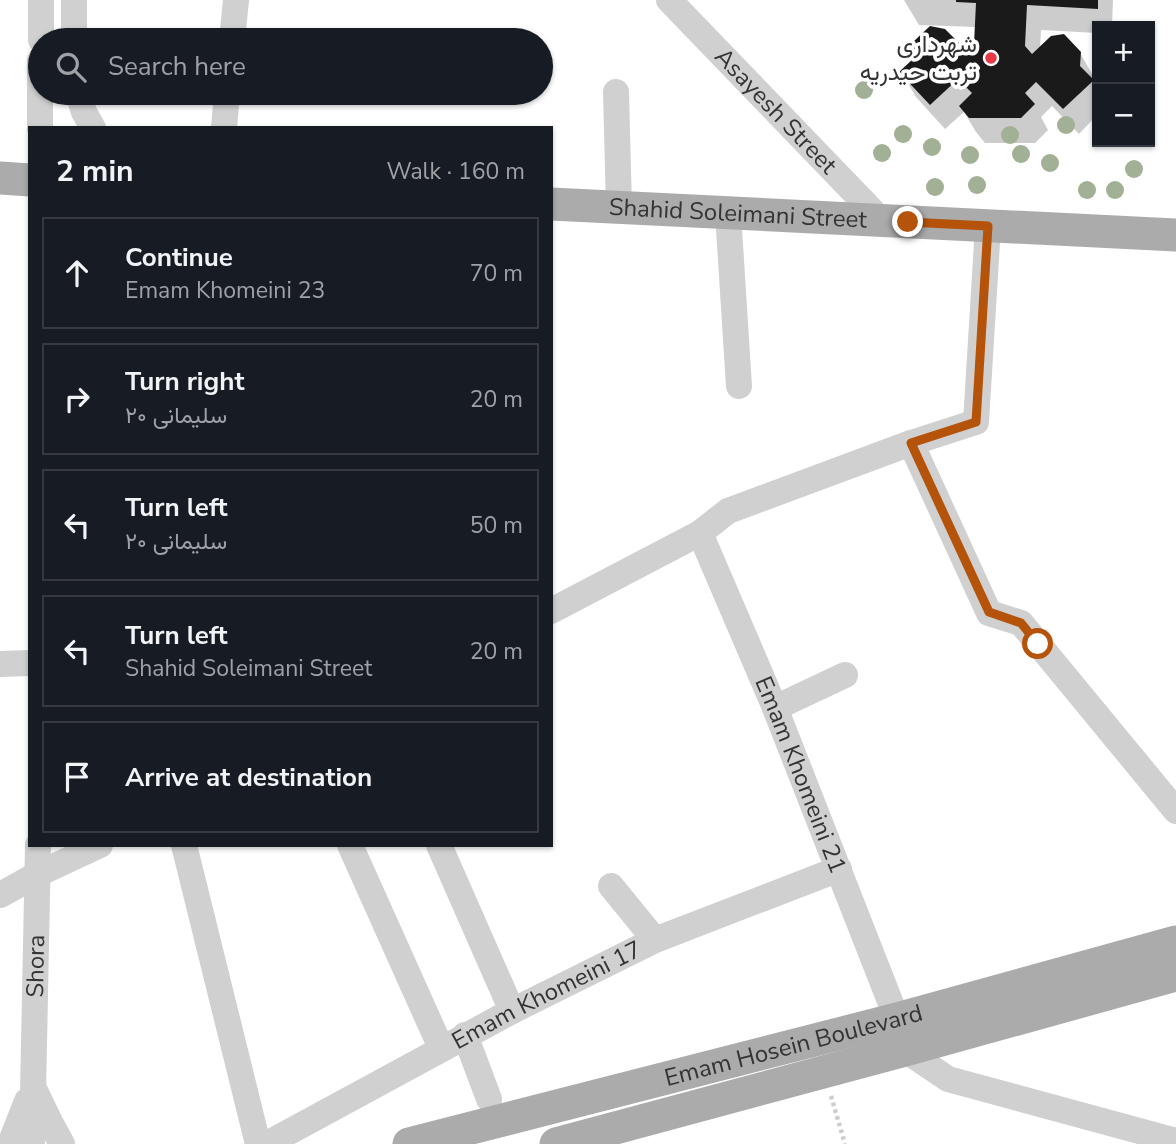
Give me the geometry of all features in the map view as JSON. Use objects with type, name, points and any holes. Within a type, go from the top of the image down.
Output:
[{"type":"main road","points":[[0,178],[28,180]]},
{"type":"main road","name":"Shahid Soleimani Street","points":[[553,204],[1176,235]]},
{"type":"main road","name":"Emam Hosein Boulevard","points":[[556,1144],[824,1072],[901,1035],[1176,942]]},
{"type":"main road","name":"Emam Hosein Boulevard","points":[[409,1144],[1176,975]]},
{"type":"street","points":[[41,0],[41,28]]},
{"type":"street","points":[[74,0],[74,28]]},
{"type":"street","points":[[233,28],[236,0]]},
{"type":"street","name":"Asayesh Street","points":[[669,0],[882,221]]},
{"type":"street","points":[[616,92],[619,208]]},
{"type":"street","points":[[40,105],[40,126]]},
{"type":"street","points":[[74,126],[75,105]]},
{"type":"street","points":[[81,105],[92,126]]},
{"type":"street","points":[[224,126],[226,105]]},
{"type":"street","points":[[728,213],[739,386]]},
{"type":"street","points":[[553,610],[700,533],[728,511],[911,443],[976,422],[988,226]]},
{"type":"street","points":[[911,443],[989,612],[1021,623],[1176,811]]},
{"type":"street","name":"Emam Khomeini 21","points":[[700,533],[775,708],[901,1035]]},
{"type":"street","points":[[0,664],[28,663]]},
{"type":"street","points":[[775,708],[845,675]]},
{"type":"street","name":"Shora","points":[[32,1144],[38,847]]},
{"type":"street","points":[[0,895],[96,847]]},
{"type":"street","points":[[184,847],[258,1144]]},
{"type":"street","points":[[351,847],[441,1048]]},
{"type":"street","points":[[440,847],[512,1011]]},
{"type":"street","name":"Emam Khomeini 17","points":[[267,1144],[465,1035],[655,940],[839,869]]},
{"type":"street","points":[[611,886],[655,940]]},
{"type":"street","points":[[465,1035],[489,1098]]},
{"type":"street","points":[[901,1035],[948,1079],[1176,1141]]},
{"type":"street","name":"Shora","points":[[10,1144],[33,1086]]},
{"type":"street","name":"Shora","points":[[33,1086],[62,1144]]},
{"type":"path","points":[[824,1072],[845,1144]]},
{"type":"building","points":[[1098,0],[1098,9],[1027,5],[1025,46],[1032,54],[1051,36],[1064,34],[1081,52],[1080,66],[1092,78],[1092,82],[1063,109],[1036,82],[1025,93],[1035,104],[1021,118],[969,118],[959,106],[972,93],[958,79],[930,105],[899,72],[914,58],[913,42],[930,26],[945,29],[967,51],[974,44],[976,3],[956,2]]},
{"type":"place","name":"شهرداری تربت حیدریه","points":[[991,58]]},
{"type":"route","points":[[908,222],[988,226],[976,422],[911,443],[989,612],[1021,623],[1038,644]]}]
